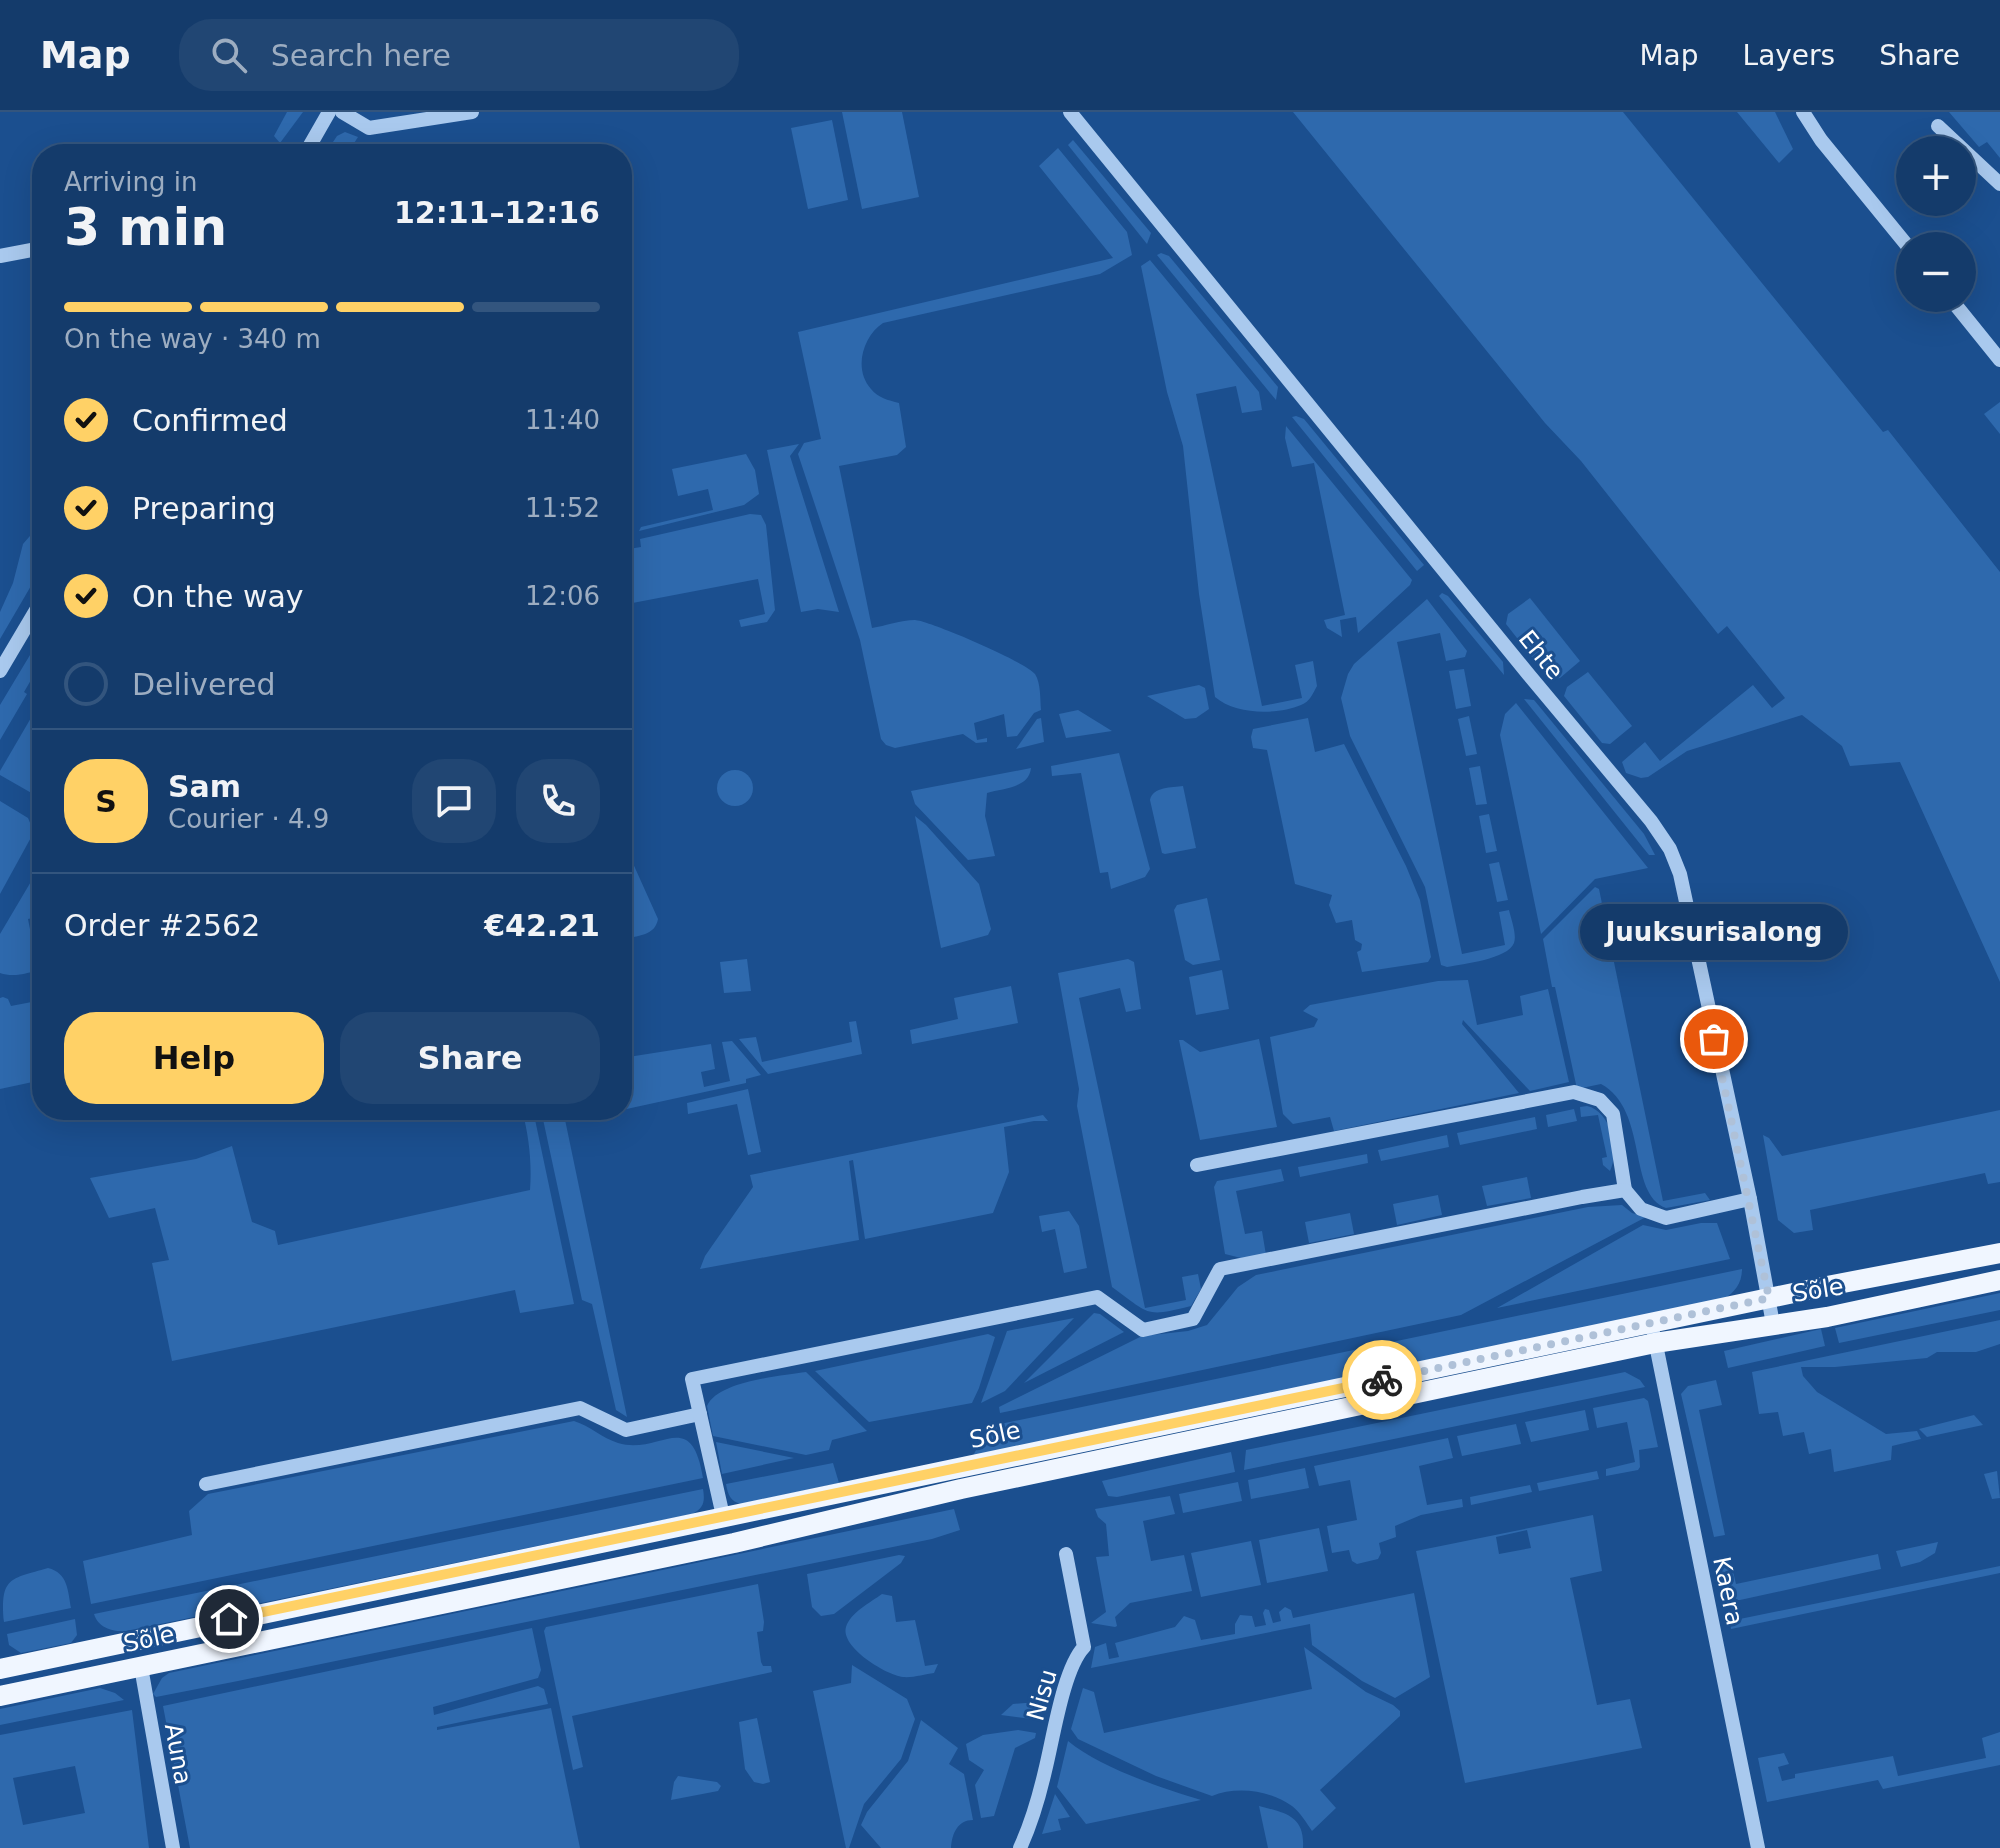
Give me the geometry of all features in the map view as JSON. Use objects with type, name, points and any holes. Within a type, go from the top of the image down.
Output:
[{"type":"main road","name":"Sõle","points":[[0,1696],[734,1543],[1653,1333],[1769,1298],[2000,1253]]},
{"type":"main road","name":"Sõle","points":[[0,1669],[723,1516],[1653,1333],[1827,1317],[2000,1280]]},
{"type":"main road","points":[[136,1638],[141,1667]]},
{"type":"street","points":[[311,144],[329,112]]},
{"type":"street","points":[[342,112],[369,128],[472,112]]},
{"type":"street","name":"Ehte","points":[[1070,112],[1644,813],[1670,849],[1682,883],[1750,1199],[1773,1324]]},
{"type":"street","points":[[1803,112],[1821,140],[1896,232]]},
{"type":"street","points":[[1938,126],[2000,184]]},
{"type":"street","points":[[0,256],[32,250]]},
{"type":"street","points":[[1961,312],[2000,360]]},
{"type":"street","points":[[0,671],[32,617]]},
{"type":"street","points":[[1197,1165],[1574,1092],[1600,1100],[1613,1114],[1625,1190],[1641,1209],[1666,1218],[1750,1199]]},
{"type":"street","points":[[723,1516],[692,1379],[1097,1297],[1143,1330],[1193,1319],[1220,1269],[1625,1190]]},
{"type":"street","name":"Kaera","points":[[1653,1333],[1758,1848]]},
{"type":"street","points":[[206,1484],[580,1408],[626,1430],[700,1414]]},
{"type":"street","name":"Nisu","points":[[1020,1848],[1034,1812],[1066,1685],[1077,1654],[1084,1647],[1066,1554]]},
{"type":"street","name":"Auna","points":[[141,1667],[173,1848]]},
{"type":"shaded area","points":[[287,112],[303,112],[280,143],[274,136]]},
{"type":"shaded area","points":[[842,112],[902,112],[919,197],[862,209]]},
{"type":"shaded area","points":[[1293,112],[1623,112],[1883,432],[1888,430],[2000,572],[2000,982],[1900,762],[1850,766],[1842,746],[1802,715],[1687,751],[1648,777],[1626,773],[1622,762],[1645,742],[1660,761],[1753,685],[1772,708],[1785,698],[1727,626],[1718,634],[1581,461],[1545,423]]},
{"type":"shaded area","points":[[1737,112],[1775,112],[1793,149],[1779,163]]},
{"type":"shaded area","points":[[1949,112],[2000,112],[2000,158],[1987,142],[1979,147],[1976,136],[1970,136]]},
{"type":"shaded area","points":[[832,120],[848,200],[808,209],[791,128]]},
{"type":"shaded area","points":[[345,132],[358,137],[353,144],[332,144]]},
{"type":"shaded area","points":[[1073,140],[1151,233],[1147,244],[1068,145]]},
{"type":"shaded area","points":[[1058,148],[1127,232],[1132,255],[1100,274],[883,323],[870,336],[863,353],[862,372],[871,389],[880,397],[899,403],[906,447],[897,455],[839,466],[872,628],[915,620],[939,627],[1028,668],[1035,674],[1040,691],[1041,710],[1034,713],[1017,736],[1007,737],[1004,714],[974,723],[977,740],[987,738],[987,742],[976,743],[963,734],[895,748],[881,739],[860,640],[798,454],[804,443],[821,439],[798,332],[1113,258],[1039,166]]},
{"type":"shaded area","points":[[1157,255],[1169,256],[1278,387],[1276,400]]},
{"type":"shaded area","points":[[1150,260],[1259,392],[1262,410],[1242,413],[1236,386],[1196,394],[1262,706],[1302,698],[1295,665],[1313,661],[1317,686],[1307,702],[1301,705],[1257,712],[1234,707],[1215,697],[1199,594],[1183,446],[1167,392],[1141,266]]},
{"type":"shaded area","points":[[2000,402],[2000,434],[1984,414]]},
{"type":"shaded area","points":[[1292,417],[1304,419],[1424,565],[1417,571]]},
{"type":"shaded area","points":[[1286,426],[1412,580],[1358,633],[1356,617],[1340,620],[1342,637],[1327,628],[1324,620],[1345,615],[1314,463],[1292,467],[1285,438]]},
{"type":"shaded area","points":[[799,444],[790,456],[839,612],[818,609],[801,612],[767,450]]},
{"type":"shaded area","points":[[746,454],[755,470],[759,494],[744,505],[639,531],[641,527],[713,510],[708,489],[678,496],[672,469]]},
{"type":"shaded area","points":[[750,514],[761,515],[766,525],[775,610],[767,622],[741,627],[739,620],[765,614],[758,579],[632,603],[632,548],[641,547],[640,539]]},
{"type":"shaded area","points":[[32,534],[32,584],[0,639],[0,612],[13,583],[23,544]]},
{"type":"shaded area","points":[[1442,593],[1448,596],[1503,662],[1504,675],[1439,596]]},
{"type":"shaded area","points":[[1530,598],[1580,661],[1560,678],[1550,680],[1506,624],[1508,614]]},
{"type":"shaded area","points":[[1427,599],[1467,651],[1465,657],[1446,661],[1440,633],[1397,642],[1462,954],[1505,945],[1499,912],[1509,910],[1515,935],[1510,949],[1503,953],[1447,967],[1441,965],[1425,887],[1350,736],[1341,698],[1354,664]]},
{"type":"shaded area","points":[[32,652],[32,680],[0,740],[0,705]]},
{"type":"shaded area","points":[[1464,669],[1471,706],[1456,709],[1449,671]]},
{"type":"shaded area","points":[[1588,672],[1632,726],[1610,744],[1602,743],[1564,696],[1567,687]]},
{"type":"shaded area","points":[[1199,685],[1205,688],[1209,709],[1196,718],[1185,719],[1147,696]]},
{"type":"shaded area","points":[[1524,699],[1534,700],[1644,834],[1655,855],[1649,855]]},
{"type":"shaded area","points":[[1516,703],[1648,868],[1595,879],[1541,934],[1500,735],[1505,714]]},
{"type":"shaded area","points":[[1078,710],[1112,731],[1066,738],[1059,714]]},
{"type":"shaded area","points":[[32,716],[32,793],[0,775]]},
{"type":"shaded area","points":[[1469,716],[1477,754],[1466,756],[1458,719]]},
{"type":"shaded area","points":[[1041,718],[1044,742],[1016,749],[1037,719]]},
{"type":"shaded area","points":[[1308,718],[1315,752],[1344,744],[1406,866],[1420,900],[1431,957],[1428,962],[1362,972],[1357,952],[1362,944],[1355,940],[1352,920],[1336,923],[1329,905],[1332,895],[1295,884],[1267,750],[1253,748],[1251,737],[1253,729]]},
{"type":"shaded area","points":[[1119,753],[1150,869],[1145,877],[1111,889],[1108,872],[1100,873],[1081,773],[1052,776],[1051,766]]},
{"type":"shaded area","points":[[1480,766],[1487,804],[1476,805],[1469,768]]},
{"type":"shaded area","points":[[1031,768],[1026,780],[1021,783],[987,793],[985,816],[995,856],[968,860],[915,804],[911,791]]},
{"type":"shaded area","points":[[735,770],[748,775],[753,788],[748,801],[735,806],[722,801],[717,788],[722,775]]},
{"type":"shaded area","points":[[1183,786],[1196,848],[1165,854],[1162,853],[1150,800],[1159,790]]},
{"type":"shaded area","points":[[0,801],[28,818],[32,836],[0,894]]},
{"type":"shaded area","points":[[1489,814],[1497,851],[1486,853],[1479,816]]},
{"type":"shaded area","points":[[915,816],[979,884],[991,929],[988,935],[941,948]]},
{"type":"shaded area","points":[[632,861],[658,919],[653,929],[632,937]]},
{"type":"shaded area","points":[[1499,862],[1508,900],[1497,902],[1489,864]]},
{"type":"shaded area","points":[[32,880],[32,918],[28,919],[32,940],[32,972],[16,975],[0,973],[0,934]]},
{"type":"shaded area","points":[[1595,887],[1599,889],[1663,1201],[1705,1193],[1710,1200],[1666,1208],[1654,1200],[1646,1186],[1626,1112],[1616,1096],[1601,1084],[1577,1089],[1543,939]]},
{"type":"shaded area","points":[[1207,898],[1220,960],[1193,965],[1185,960],[1174,910],[1177,905]]},
{"type":"shaded area","points":[[747,959],[751,991],[724,993],[720,962]]},
{"type":"shaded area","points":[[1128,959],[1134,962],[1141,1009],[1126,1012],[1120,988],[1079,998],[1145,1308],[1186,1300],[1182,1277],[1198,1274],[1201,1289],[1191,1306],[1164,1312],[1141,1308],[1112,1287],[1077,1106],[1079,1089],[1058,973]]},
{"type":"shaded area","points":[[1222,970],[1229,1009],[1196,1015],[1189,977]]},
{"type":"shaded area","points":[[1468,980],[1477,1025],[1523,1015],[1520,996],[1548,989],[1569,1082],[1530,1091],[1463,1020],[1462,1024],[1519,1093],[1334,1131],[1330,1117],[1293,1124],[1283,1114],[1270,1037],[1314,1027],[1318,1019],[1303,1011],[1310,1005],[1438,981]]},
{"type":"shaded area","points":[[1011,986],[1018,1023],[912,1044],[910,1030],[958,1019],[954,998]]},
{"type":"shaded area","points":[[0,998],[8,999],[11,1006],[32,1002],[32,1082],[0,1089]]},
{"type":"shaded area","points":[[856,1021],[862,1054],[768,1074],[739,1039],[756,1037],[762,1062],[852,1042],[849,1022]]},
{"type":"shaded area","points":[[1259,1039],[1277,1127],[1200,1140],[1179,1040],[1200,1052]]},
{"type":"shaded area","points":[[732,1041],[761,1075],[746,1079],[746,1083],[632,1108],[632,1056],[711,1044],[715,1069],[701,1072],[704,1087],[730,1081],[722,1042]]},
{"type":"shaded area","points":[[748,1089],[761,1152],[748,1155],[737,1104],[688,1114],[687,1103]]},
{"type":"shaded area","points":[[1587,1106],[1602,1115],[1611,1133],[1614,1153],[1610,1171],[1603,1165],[1602,1158],[1607,1157],[1598,1115],[1581,1117],[1580,1107]]},
{"type":"shaded area","points":[[1574,1109],[1577,1121],[1548,1127],[1546,1115]]},
{"type":"shaded area","points":[[2000,1110],[2000,1182],[1988,1184],[1985,1173],[1810,1210],[1813,1230],[1794,1233],[1778,1220],[1763,1135],[1769,1138],[1782,1156]]},
{"type":"shaded area","points":[[1043,1115],[1048,1121],[1004,1127],[1009,1172],[993,1213],[865,1239],[853,1160],[849,1161],[859,1240],[700,1269],[705,1256],[753,1187],[750,1175]]},
{"type":"shaded area","points":[[1535,1117],[1537,1129],[1460,1145],[1457,1133]]},
{"type":"shaded area","points":[[524,1120],[535,1120],[574,1304],[520,1313],[515,1290],[172,1361],[152,1263],[169,1260],[155,1208],[109,1218],[90,1178],[196,1159],[232,1146],[252,1222],[275,1231],[278,1245],[530,1190]]},
{"type":"shaded area","points":[[543,1120],[565,1120],[627,1417],[616,1410],[592,1304],[582,1300]]},
{"type":"shaded area","points":[[1447,1135],[1449,1147],[1381,1161],[1378,1150]]},
{"type":"shaded area","points":[[1367,1154],[1368,1163],[1300,1177],[1298,1167]]},
{"type":"shaded area","points":[[1281,1169],[1284,1181],[1236,1191],[1245,1234],[1262,1231],[1266,1255],[1241,1258],[1225,1254],[1214,1187],[1217,1181]]},
{"type":"shaded area","points":[[1527,1177],[1531,1198],[1487,1206],[1482,1186]]},
{"type":"shaded area","points":[[1438,1195],[1442,1215],[1397,1225],[1393,1204]]},
{"type":"shaded area","points":[[1622,1205],[1632,1213],[1646,1217],[1461,1315],[1000,1413],[999,1407],[1142,1336],[1188,1331],[1207,1325],[1238,1287],[1256,1275],[1588,1207]]},
{"type":"shaded area","points":[[1069,1211],[1079,1226],[1087,1268],[1064,1273],[1055,1229],[1042,1232],[1039,1216]]},
{"type":"shaded area","points":[[1350,1213],[1354,1234],[1309,1243],[1305,1222]]},
{"type":"shaded area","points":[[1717,1223],[1730,1259],[1497,1308],[1643,1225],[1666,1230]]},
{"type":"shaded area","points":[[1742,1269],[1737,1287],[1724,1299],[973,1456],[980,1442],[1000,1424]]},
{"type":"shaded area","points":[[2000,1293],[2000,1310],[1839,1343],[1835,1328]]},
{"type":"shaded area","points":[[1094,1313],[1124,1332],[1024,1383]]},
{"type":"shaded area","points":[[1074,1318],[1005,1391],[981,1403],[1007,1331]]},
{"type":"shaded area","points":[[2000,1320],[2000,1344],[1976,1352],[1937,1352],[1927,1358],[1835,1367],[1801,1367],[1803,1376],[1817,1392],[1886,1434],[1917,1431],[1921,1439],[1892,1446],[1891,1460],[1834,1472],[1831,1449],[1809,1454],[1804,1432],[1783,1436],[1778,1412],[1759,1414],[1752,1372]]},
{"type":"shaded area","points":[[1821,1329],[1825,1346],[1728,1368],[1724,1351]]},
{"type":"shaded area","points":[[988,1334],[995,1337],[972,1403],[869,1422],[815,1371]]},
{"type":"shaded area","points":[[806,1372],[867,1431],[832,1440],[829,1450],[806,1455],[713,1436],[707,1406],[723,1391],[751,1381]]},
{"type":"shaded area","points":[[1625,1372],[1640,1380],[1645,1387],[1244,1470],[1246,1450]]},
{"type":"shaded area","points":[[1716,1380],[1722,1405],[1699,1410],[1725,1535],[1714,1537],[1681,1394],[1688,1386]]},
{"type":"shaded area","points":[[1644,1398],[1648,1401],[1658,1447],[1639,1450],[1638,1470],[1606,1476],[1606,1469],[1635,1462],[1627,1422],[1597,1428],[1593,1408]]},
{"type":"shaded area","points":[[1585,1410],[1589,1430],[1531,1442],[1525,1422]]},
{"type":"shaded area","points":[[1974,1415],[1983,1425],[1927,1437],[1919,1429]]},
{"type":"shaded area","points":[[574,1421],[618,1443],[647,1444],[682,1438],[691,1444],[698,1456],[703,1478],[91,1604],[83,1561],[192,1535],[189,1511],[208,1494]]},
{"type":"shaded area","points":[[1516,1424],[1521,1444],[1462,1456],[1457,1436]]},
{"type":"shaded area","points":[[1448,1438],[1453,1458],[1419,1466],[1427,1505],[1462,1499],[1463,1507],[1421,1515],[1395,1526],[1396,1537],[1379,1543],[1381,1553],[1378,1559],[1357,1564],[1352,1561],[1349,1550],[1332,1553],[1327,1526],[1357,1520],[1350,1480],[1319,1486],[1314,1466]]},
{"type":"shaded area","points":[[716,1442],[794,1458],[722,1474]]},
{"type":"shaded area","points":[[1231,1452],[1235,1472],[1117,1497],[1108,1496],[1102,1481]]},
{"type":"shaded area","points":[[833,1463],[839,1483],[741,1504],[732,1499],[726,1484]]},
{"type":"shaded area","points":[[1305,1468],[1309,1488],[1251,1499],[1248,1480]]},
{"type":"shaded area","points":[[1597,1471],[1599,1479],[1539,1491],[1537,1483]]},
{"type":"shaded area","points":[[1997,1471],[2000,1498],[1992,1499],[1984,1474]]},
{"type":"shaded area","points":[[1238,1482],[1242,1501],[1183,1513],[1179,1494]]},
{"type":"shaded area","points":[[1530,1485],[1532,1492],[1471,1505],[1470,1497]]},
{"type":"shaded area","points":[[703,1489],[703,1504],[692,1514],[126,1631],[107,1628],[99,1623],[94,1614]]},
{"type":"shaded area","points":[[1170,1496],[1175,1514],[1143,1521],[1151,1561],[1184,1555],[1192,1591],[1130,1603],[1115,1617],[1115,1627],[1091,1623],[1106,1612],[1096,1557],[1109,1556],[1106,1524],[1095,1509]]},
{"type":"shaded area","points":[[954,1509],[960,1530],[932,1539],[238,1681],[156,1697],[153,1694],[162,1678],[169,1673]]},
{"type":"shaded area","points":[[1593,1515],[1602,1571],[1570,1578],[1597,1705],[1630,1699],[1642,1748],[1465,1783],[1416,1551]],"holes":[[[1527,1530],[1531,1548],[1499,1554],[1496,1537]]]},
{"type":"shaded area","points":[[1319,1528],[1328,1571],[1267,1583],[1259,1540]]},
{"type":"shaded area","points":[[1251,1541],[1261,1585],[1201,1597],[1191,1553]]},
{"type":"shaded area","points":[[1938,1542],[1935,1553],[1920,1562],[1901,1567],[1896,1551]]},
{"type":"shaded area","points":[[1878,1554],[1881,1569],[1740,1600],[1726,1600],[1719,1562],[1730,1559],[1736,1584]]},
{"type":"shaded area","points":[[905,1556],[901,1563],[834,1614],[821,1616],[812,1607],[807,1574]]},
{"type":"shaded area","points":[[2000,1566],[2000,1573],[1731,1629],[1730,1621]]},
{"type":"shaded area","points":[[48,1568],[63,1578],[71,1608],[4,1622],[4,1596],[10,1582]]},
{"type":"shaded area","points":[[758,1584],[764,1622],[763,1631],[757,1632],[761,1662],[763,1666],[771,1666],[772,1672],[572,1716],[583,1767],[573,1770],[544,1631],[546,1627]]},
{"type":"shaded area","points":[[1414,1593],[1430,1677],[1395,1698],[1362,1681],[1312,1645],[1310,1624],[1091,1668],[1095,1647],[1106,1643],[1109,1659],[1119,1657],[1115,1643],[1175,1627],[1184,1616],[1195,1620],[1201,1640],[1235,1634],[1235,1624],[1240,1615],[1252,1616],[1255,1627],[1266,1625],[1265,1609],[1269,1610],[1273,1623],[1281,1621],[1279,1612],[1285,1607],[1291,1610],[1293,1618]]},
{"type":"shaded area","points":[[882,1594],[892,1596],[896,1622],[915,1620],[925,1666],[938,1664],[934,1673],[907,1677],[895,1675],[866,1659],[850,1643],[846,1635],[848,1622],[861,1608]]},
{"type":"shaded area","points":[[75,1619],[77,1635],[71,1643],[21,1653],[9,1645],[7,1634]]},
{"type":"shaded area","points":[[532,1628],[541,1670],[538,1678],[433,1707],[434,1715],[538,1686],[544,1689],[548,1704],[437,1727],[437,1730],[551,1708],[580,1848],[190,1848],[163,1706]]},
{"type":"shaded area","points":[[1304,1647],[1366,1692],[1400,1711],[1400,1716],[1320,1790],[1336,1808],[1312,1831],[1295,1808],[1274,1796],[1253,1791],[1232,1791],[1212,1796],[1156,1776],[1078,1739],[1071,1729],[1083,1688],[1094,1692],[1104,1733],[1312,1689]]},
{"type":"shaded area","points":[[852,1665],[907,1699],[915,1719],[901,1759],[864,1804],[849,1848],[846,1848],[813,1691],[851,1683]]},
{"type":"shaded area","points":[[100,1688],[124,1700],[0,1725],[0,1709]]},
{"type":"shaded area","points":[[1038,1702],[1040,1720],[1001,1715],[1013,1704]]},
{"type":"shaded area","points":[[132,1710],[149,1848],[0,1848],[0,1735]],"holes":[[[75,1766],[85,1813],[23,1825],[13,1778]]]},
{"type":"shaded area","points":[[757,1718],[770,1782],[763,1784],[754,1782],[745,1769],[739,1722]]},
{"type":"shaded area","points":[[921,1720],[958,1748],[949,1764],[964,1774],[973,1820],[963,1822],[957,1828],[951,1848],[881,1848],[861,1825],[867,1812],[908,1761]]},
{"type":"shaded area","points":[[1018,1730],[1036,1733],[1035,1738],[1015,1748],[994,1816],[981,1818],[975,1785],[984,1770],[969,1760],[966,1744],[983,1735]]},
{"type":"shaded area","points":[[2000,1732],[2000,1765],[1883,1789],[1878,1780],[1767,1802],[1758,1758],[1784,1753],[1789,1764],[1778,1767],[1782,1781],[1795,1778],[1795,1774],[1893,1756],[1898,1776],[1986,1758],[1982,1738]]},
{"type":"shaded area","points":[[1068,1741],[1113,1768],[1201,1800],[1086,1824],[1057,1787]]},
{"type":"shaded area","points":[[678,1776],[717,1782],[721,1786],[718,1791],[671,1800]]},
{"type":"shaded area","points":[[1055,1794],[1070,1817],[1058,1819],[1061,1830],[1042,1834]]},
{"type":"shaded area","points":[[1259,1806],[1285,1814],[1297,1822],[1303,1837],[1303,1848],[1268,1848]]},
{"type":"way so far","points":[[1382,1380],[1769,1298],[1714,1039]]},
{"type":"place","name":"Juuksurisalong","points":[[1714,1039]]},
{"type":"route","points":[[229,1619],[1382,1380]]}]
